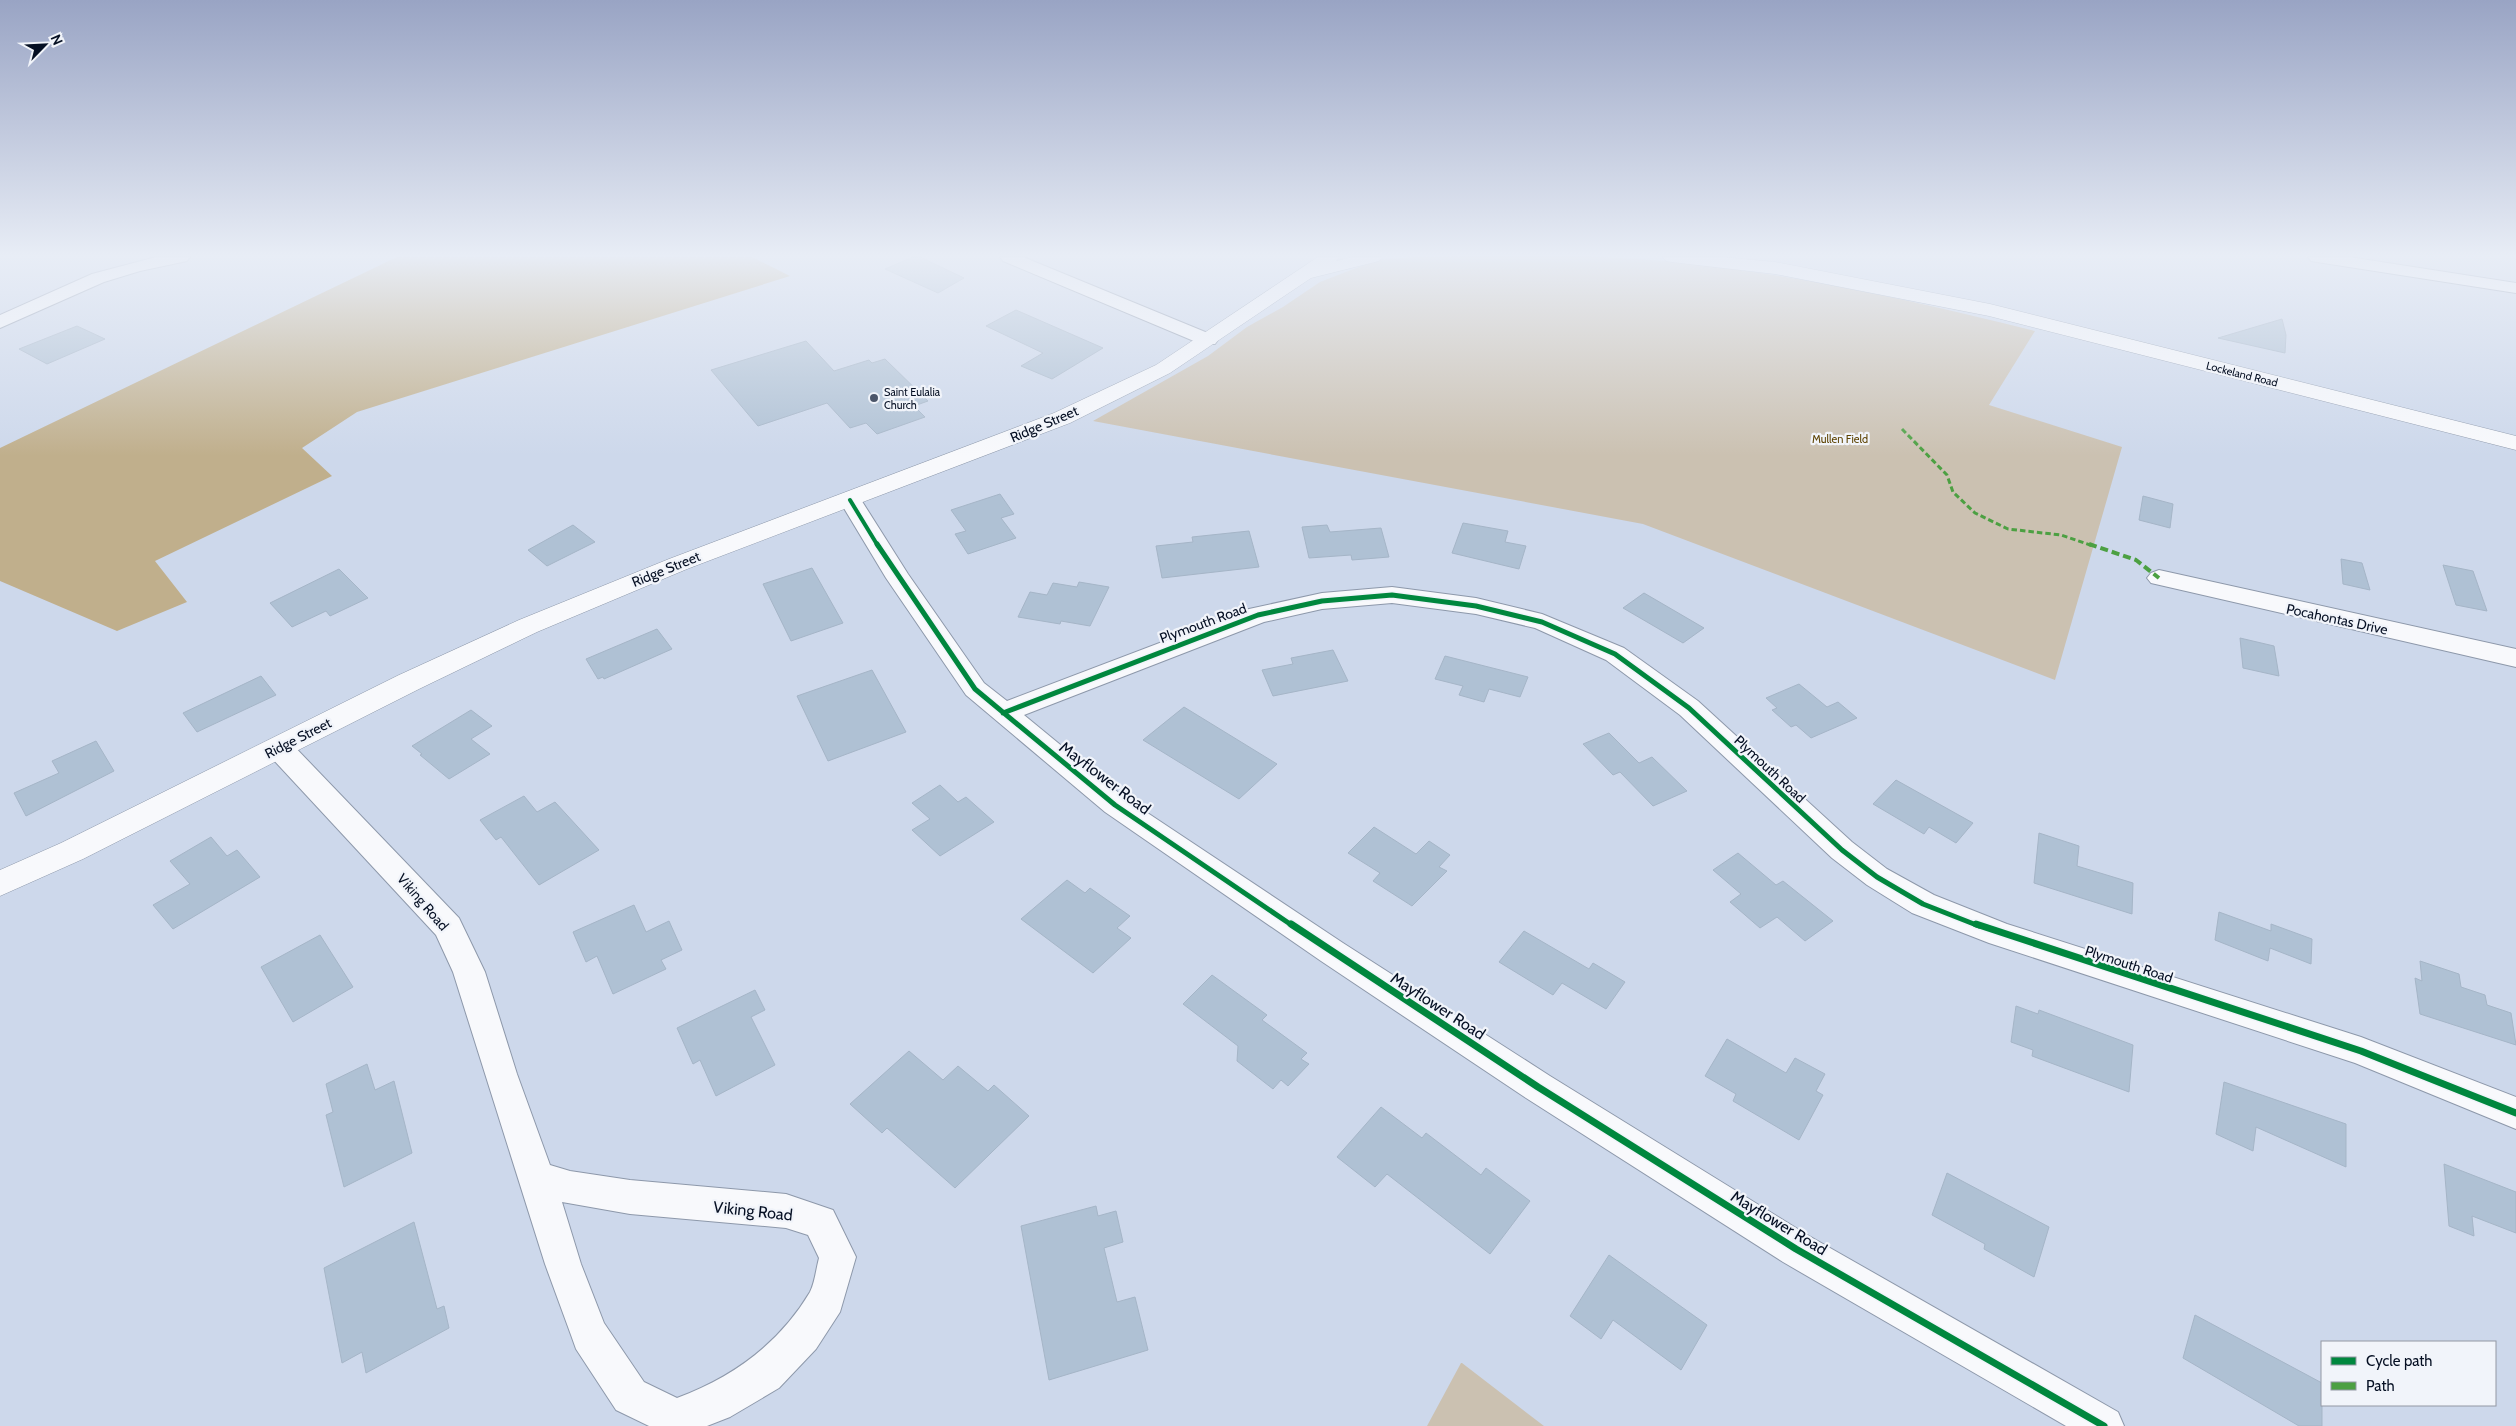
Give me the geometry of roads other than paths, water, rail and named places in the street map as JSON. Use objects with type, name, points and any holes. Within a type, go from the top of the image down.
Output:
[{"type":"main road","name":"Ridge Street","points":[[0,884],[408,682],[528,626],[678,564],[1062,418],[1163,369],[1232,324]]},
{"type":"main road","name":"Lockeland Road","points":[[2044,324],[2516,443]]},
{"type":"street","points":[[1169,324],[1208,340]]},
{"type":"street","name":"Mayflower Road","points":[[850,500],[898,578],[975,689],[1115,805],[1324,947],[1538,1087],[1796,1249],[2104,1426]]},
{"type":"street","name":"Pocahontas Drive","points":[[2159,578],[2516,658]]},
{"type":"street","name":"Plymouth Road","points":[[1002,713],[1258,615],[1322,600],[1392,595],[1476,606],[1542,622],[1615,654],[1681,703],[1842,850],[1877,877],[1923,904],[2000,934],[2361,1051],[2516,1113]]},
{"type":"street","name":"Viking Road","points":[[278,748],[415,890],[448,927],[469,972],[500,1074],[537,1178],[563,1264],[590,1335],[630,1396],[676,1418],[716,1403],[765,1374],[802,1335],[827,1299],[838,1257],[820,1222],[786,1211],[728,1208],[630,1197],[570,1188],[537,1178]]},
{"type":"place","name":"Saint Eulalia Church","points":[[874,398]]},
{"type":"park label","name":"Mullen Field","points":[[1840,439]]}]
